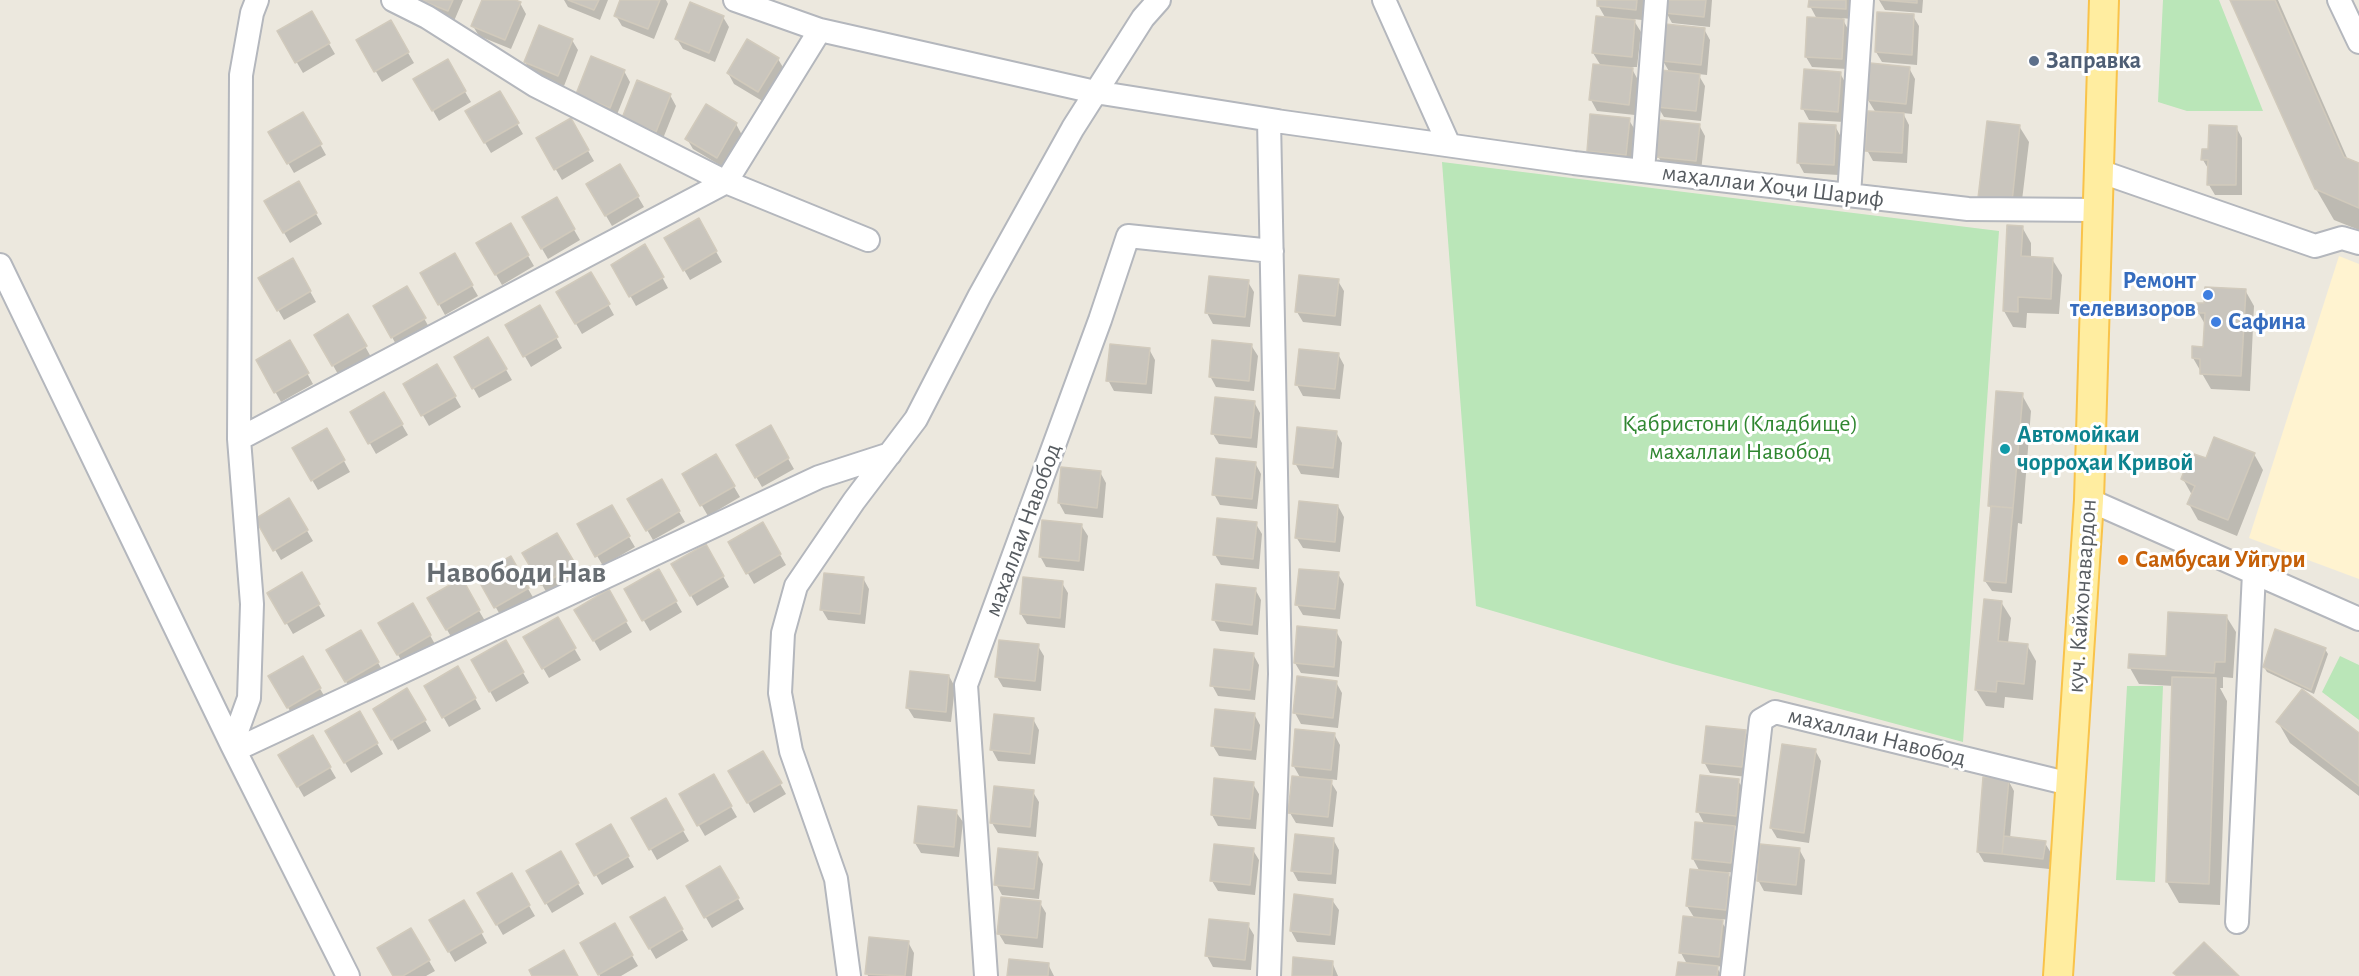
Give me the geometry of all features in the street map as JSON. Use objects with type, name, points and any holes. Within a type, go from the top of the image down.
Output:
[{"type":"main road","name":"куч. Кайхонавардон","points":[[2058,976],[2089,500],[2104,0]]},
{"type":"street","points":[[234,748],[249,698],[252,604],[239,439],[242,75],[252,13],[257,0]]},
{"type":"street","points":[[393,0],[428,17],[536,86],[726,182],[868,240]]},
{"type":"street","name":"маҳаллаи Хоҷи Шариф","points":[[735,0],[820,30],[1095,92],[1274,121],[1643,171],[1968,209],[2097,210]]},
{"type":"street","points":[[849,976],[836,879],[791,751],[780,693],[783,633],[796,586],[854,501],[916,419],[980,295],[1073,128],[1143,18],[1159,0]]},
{"type":"street","points":[[1384,0],[1449,145]]},
{"type":"street","points":[[1643,171],[1656,0]]},
{"type":"street","points":[[1849,195],[1862,0]]},
{"type":"street","points":[[2339,0],[2359,42]]},
{"type":"street","points":[[239,439],[726,182],[820,30]]},
{"type":"street","points":[[1269,976],[1280,674],[1272,251],[1274,121]]},
{"type":"street","points":[[2099,171],[2315,246],[2342,238],[2359,243]]},
{"type":"street","name":"махаллаи Навобод","points":[[986,976],[966,686],[1100,320],[1128,236],[1272,251]]},
{"type":"street","points":[[0,265],[234,748],[348,976]]},
{"type":"street","points":[[234,748],[819,477],[890,454]]},
{"type":"street","points":[[2089,500],[2359,619]]},
{"type":"street","points":[[2237,922],[2254,573]]},
{"type":"street","name":"махаллаи Навобод","points":[[1732,976],[1761,720],[1775,712],[2070,784]]},
{"type":"shaded area","points":[[2339,256],[2359,264],[2359,579],[2249,538]]},
{"type":"green space","points":[[2163,0],[2219,0],[2263,111],[2187,111],[2158,102]]},
{"type":"green space","name":"Қабристони (Кладбище) махаллаи Навобод","points":[[1442,162],[1999,231],[1963,742],[1673,664],[1476,606]]},
{"type":"green space","points":[[2340,656],[2359,665],[2359,720],[2322,692]]},
{"type":"green space","points":[[2127,686],[2163,686],[2155,882],[2116,880]]},
{"type":"building","points":[[420,0],[453,0],[448,11]]},
{"type":"building","points":[[482,0],[521,2],[505,40],[471,26]]},
{"type":"building","points":[[568,0],[599,0],[594,10]]},
{"type":"building","points":[[620,0],[660,0],[648,29],[614,16]]},
{"type":"building","points":[[1597,0],[1637,0],[1636,10],[1597,6]]},
{"type":"building","points":[[1666,0],[1706,0],[1704,17],[1664,13]]},
{"type":"building","points":[[1809,0],[1846,0],[1846,9],[1808,7]]},
{"type":"building","points":[[1881,0],[1917,0],[1917,3]]},
{"type":"building","points":[[2230,0],[2275,0],[2344,157],[2359,163],[2359,208],[2315,189]]},
{"type":"building","points":[[690,2],[724,16],[709,53],[675,39]]},
{"type":"building","points":[[312,11],[330,43],[295,63],[277,31]]},
{"type":"building","points":[[1877,12],[1914,14],[1912,55],[1875,52]]},
{"type":"building","points":[[1596,16],[1635,20],[1632,57],[1592,53]]},
{"type":"building","points":[[1807,17],[1844,19],[1842,59],[1805,57]]},
{"type":"building","points":[[391,20],[409,52],[374,72],[356,40]]},
{"type":"building","points":[[1665,24],[1705,28],[1701,65],[1662,61]]},
{"type":"building","points":[[539,25],[573,39],[558,76],[524,62]]},
{"type":"building","points":[[747,39],[779,58],[758,92],[727,73]]},
{"type":"building","points":[[591,56],[625,70],[610,108],[576,94]]},
{"type":"building","points":[[448,59],[466,91],[432,111],[413,79]]},
{"type":"building","points":[[1870,63],[1910,67],[1906,104],[1866,100]]},
{"type":"building","points":[[1593,64],[1633,68],[1629,105],[1589,100]]},
{"type":"building","points":[[1804,69],[1841,72],[1838,112],[1801,109]]},
{"type":"building","points":[[1660,70],[1700,74],[1696,111],[1656,107]]},
{"type":"building","points":[[637,80],[671,94],[656,132],[622,118]]},
{"type":"building","points":[[500,91],[519,123],[484,143],[465,111]]},
{"type":"building","points":[[706,104],[737,123],[717,158],[685,139]]},
{"type":"building","points":[[1868,111],[1904,113],[1902,153],[1865,151]]},
{"type":"building","points":[[303,112],[322,144],[287,164],[268,132]]},
{"type":"building","points":[[1590,114],[1630,118],[1626,155],[1587,151]]},
{"type":"building","points":[[571,118],[589,150],[554,170],[536,138]]},
{"type":"building","points":[[1660,120],[1700,124],[1696,161],[1656,157]]},
{"type":"building","points":[[1987,121],[2020,125],[2012,202],[1978,198]]},
{"type":"building","points":[[1799,123],[1836,125],[1834,165],[1797,163]]},
{"type":"building","points":[[2209,125],[2237,126],[2236,185],[2207,185],[2208,160],[2201,160],[2202,149],[2208,149]]},
{"type":"building","points":[[620,164],[639,196],[605,216],[586,184]]},
{"type":"building","points":[[299,181],[317,213],[283,233],[264,201]]},
{"type":"building","points":[[557,197],[575,229],[541,249],[522,217]]},
{"type":"building","points":[[699,218],[717,251],[683,271],[664,238]]},
{"type":"building","points":[[511,223],[529,255],[495,275],[476,243]]},
{"type":"building","points":[[2007,225],[2023,226],[2021,256],[2053,258],[2051,299],[2018,297],[2018,312],[2003,311]]},
{"type":"building","points":[[645,244],[664,277],[629,297],[611,265]]},
{"type":"building","points":[[455,253],[473,285],[438,305],[420,273]]},
{"type":"building","points":[[293,258],[311,291],[277,311],[258,278]]},
{"type":"building","points":[[591,272],[610,304],[575,324],[556,292]]},
{"type":"building","points":[[1299,275],[1339,279],[1335,316],[1295,312]]},
{"type":"building","points":[[1209,276],[1249,280],[1245,317],[1205,313]]},
{"type":"building","points":[[407,286],[426,318],[391,338],[373,306]]},
{"type":"building","points":[[2205,287],[2246,289],[2241,376],[2200,374],[2200,359],[2192,358],[2192,346],[2203,347],[2205,313],[2196,313],[2197,303],[2204,303]]},
{"type":"building","points":[[540,305],[558,337],[523,357],[505,325]]},
{"type":"building","points":[[348,314],[367,346],[332,366],[314,335]]},
{"type":"building","points":[[488,337],[507,369],[472,389],[454,357]]},
{"type":"building","points":[[290,340],[309,373],[274,393],[256,360]]},
{"type":"building","points":[[1212,340],[1252,344],[1249,381],[1209,377]]},
{"type":"building","points":[[1110,344],[1150,348],[1146,384],[1106,381]]},
{"type":"building","points":[[1299,349],[1339,353],[1335,389],[1295,385]]},
{"type":"building","points":[[437,364],[456,396],[421,416],[403,384]]},
{"type":"building","name":"Автомойкаи чорроҳаи Кривой","points":[[1996,391],[2023,393],[2013,508],[1988,506]]},
{"type":"building","points":[[384,392],[403,424],[368,444],[350,412]]},
{"type":"building","points":[[1215,397],[1255,401],[1251,438],[1211,434]]},
{"type":"building","points":[[771,425],[789,458],[755,478],[736,445]]},
{"type":"building","points":[[1297,427],[1337,431],[1333,468],[1293,464]]},
{"type":"building","points":[[327,428],[345,460],[311,481],[292,448]]},
{"type":"building","points":[[2214,437],[2255,453],[2228,520],[2187,504],[2195,486],[2181,479],[2191,453],[2206,458]]},
{"type":"building","points":[[716,454],[735,486],[700,506],[682,474]]},
{"type":"building","points":[[1216,458],[1256,462],[1252,499],[1212,495]]},
{"type":"building","points":[[1061,467],[1101,471],[1097,508],[1058,503]]},
{"type":"building","points":[[662,479],[680,511],[646,531],[627,499]]},
{"type":"building","points":[[289,498],[308,530],[273,551],[255,519]]},
{"type":"building","points":[[1299,501],[1338,505],[1335,542],[1295,538]]},
{"type":"building","points":[[612,505],[630,536],[595,557],[577,524]]},
{"type":"building","points":[[1991,506],[2013,508],[2006,583],[1984,581]]},
{"type":"building","points":[[1217,518],[1257,522],[1253,559],[1213,555]]},
{"type":"building","points":[[1042,520],[1082,524],[1079,561],[1039,557]]},
{"type":"building","points":[[763,522],[781,554],[746,574],[728,542]]},
{"type":"building","points":[[557,533],[576,565],[541,585],[522,553]]},
{"type":"building","points":[[706,544],[724,576],[690,596],[671,564]]},
{"type":"building","points":[[511,556],[529,588],[494,608],[476,576]]},
{"type":"building","points":[[659,569],[677,601],[642,621],[624,589]]},
{"type":"building","points":[[1299,569],[1339,572],[1335,609],[1295,605]]},
{"type":"building","points":[[302,572],[320,604],[285,624],[267,593]]},
{"type":"building","points":[[824,573],[864,577],[860,614],[820,610]]},
{"type":"building","points":[[1023,577],[1063,581],[1060,618],[1020,614]]},
{"type":"building","points":[[462,578],[480,610],[446,630],[427,598]]},
{"type":"building","points":[[1216,584],[1256,588],[1252,625],[1212,620]]},
{"type":"building","points":[[609,589],[627,621],[593,641],[574,610]]},
{"type":"building","points":[[1984,599],[2002,601],[1998,641],[2028,644],[2024,684],[1997,681],[1996,692],[1975,690]]},
{"type":"building","points":[[413,603],[431,635],[397,655],[378,623]]},
{"type":"building","points":[[2168,612],[2227,615],[2225,662],[2215,662],[2214,673],[2128,668],[2129,654],[2166,656]]},
{"type":"building","points":[[558,617],[576,648],[542,669],[523,637]]},
{"type":"building","points":[[1297,626],[1337,630],[1334,667],[1294,663]]},
{"type":"building","points":[[2275,629],[2326,648],[2311,690],[2263,667]]},
{"type":"building","points":[[361,630],[379,662],[345,682],[326,650]]},
{"type":"building","points":[[506,640],[524,672],[489,692],[471,660]]},
{"type":"building","points":[[999,640],[1039,644],[1035,681],[995,677]]},
{"type":"building","points":[[1214,649],[1254,653],[1250,690],[1210,686]]},
{"type":"building","points":[[303,656],[321,688],[287,708],[268,676]]},
{"type":"building","points":[[458,666],[476,698],[442,718],[424,686]]},
{"type":"building","points":[[910,671],[949,675],[946,712],[906,708]]},
{"type":"building","points":[[1297,676],[1337,681],[1333,718],[1293,713]]},
{"type":"building","points":[[2172,677],[2216,678],[2209,884],[2166,882]]},
{"type":"building","points":[[407,688],[426,720],[391,740],[373,709]]},
{"type":"building","points":[[2302,689],[2359,733],[2359,786],[2276,722]]},
{"type":"building","points":[[1215,709],[1255,713],[1251,750],[1211,746]]},
{"type":"building","points":[[360,711],[378,743],[344,763],[325,731]]},
{"type":"building","points":[[994,714],[1034,718],[1030,754],[990,750]]},
{"type":"building","points":[[1706,726],[1746,730],[1742,767],[1702,763]]},
{"type":"building","points":[[1295,729],[1335,733],[1331,770],[1292,766]]},
{"type":"building","points":[[313,735],[331,767],[297,787],[278,755]]},
{"type":"building","points":[[1782,744],[1816,749],[1804,833],[1770,828]]},
{"type":"building","points":[[763,751],[782,783],[747,803],[728,771]]},
{"type":"building","points":[[714,774],[732,806],[697,826],[679,794]]},
{"type":"building","points":[[1700,775],[1739,779],[1736,816],[1696,812]]},
{"type":"building","points":[[1292,776],[1332,780],[1328,817],[1288,813]]},
{"type":"building","points":[[1983,777],[2009,779],[2002,854],[1977,852]]},
{"type":"building","points":[[1214,778],[1254,782],[1250,819],[1211,815]]},
{"type":"building","points":[[994,786],[1034,790],[1030,827],[990,823]]},
{"type":"building","points":[[666,798],[684,830],[649,850],[631,818]]},
{"type":"building","points":[[918,806],[957,810],[954,847],[914,843]]},
{"type":"building","points":[[1695,822],[1735,826],[1731,863],[1692,859]]},
{"type":"building","points":[[611,824],[629,856],[594,876],[576,844]]},
{"type":"building","points":[[1295,834],[1334,838],[1331,874],[1291,871]]},
{"type":"building","points":[[2004,836],[2046,841],[2043,859],[2002,854]]},
{"type":"building","points":[[1214,844],[1254,848],[1250,885],[1210,881]]},
{"type":"building","points":[[1760,844],[1800,848],[1796,885],[1757,881]]},
{"type":"building","points":[[998,848],[1038,852],[1034,889],[994,885]]},
{"type":"building","points":[[561,851],[579,883],[545,904],[526,871]]},
{"type":"building","points":[[720,866],[739,898],[704,918],[686,886]]},
{"type":"building","points":[[1690,869],[1729,873],[1726,910],[1686,906]]},
{"type":"building","points":[[512,873],[530,905],[496,925],[477,893]]},
{"type":"building","points":[[1294,894],[1333,899],[1330,935],[1290,931]]},
{"type":"building","points":[[665,897],[683,929],[649,949],[630,917]]},
{"type":"building","points":[[1001,897],[1041,901],[1037,938],[997,934]]},
{"type":"building","points":[[464,900],[483,932],[448,952],[429,920]]},
{"type":"building","points":[[1683,916],[1723,920],[1719,957],[1679,953]]},
{"type":"building","points":[[1209,919],[1249,923],[1245,960],[1205,956]]},
{"type":"building","points":[[615,923],[633,955],[598,975],[580,943]]},
{"type":"building","points":[[411,928],[430,960],[403,976],[393,976],[377,948]]},
{"type":"building","points":[[869,937],[909,941],[905,976],[865,974]]},
{"type":"building","points":[[2204,942],[2239,976],[2177,976],[2173,973]]},
{"type":"building","points":[[564,950],[578,976],[532,976],[529,970]]},
{"type":"building","points":[[1293,957],[1333,961],[1332,976],[1292,976]]},
{"type":"building","points":[[1009,959],[1049,963],[1048,976],[1007,976]]},
{"type":"building","points":[[1678,962],[1718,966],[1717,976],[1676,976]]},
{"type":"place","name":"Заправка","points":[[2034,61]]},
{"type":"place","name":"Ремонт телевизоров","points":[[2208,295]]},
{"type":"place","name":"Сафина","points":[[2216,322]]},
{"type":"place","name":"Автомойкаи чорроҳаи Кривой","points":[[2005,449]]},
{"type":"place","name":"Самбусаи Уйгури","points":[[2123,560]]},
{"type":"district","name":"Навободи Нав","points":[[516,573]]}]
